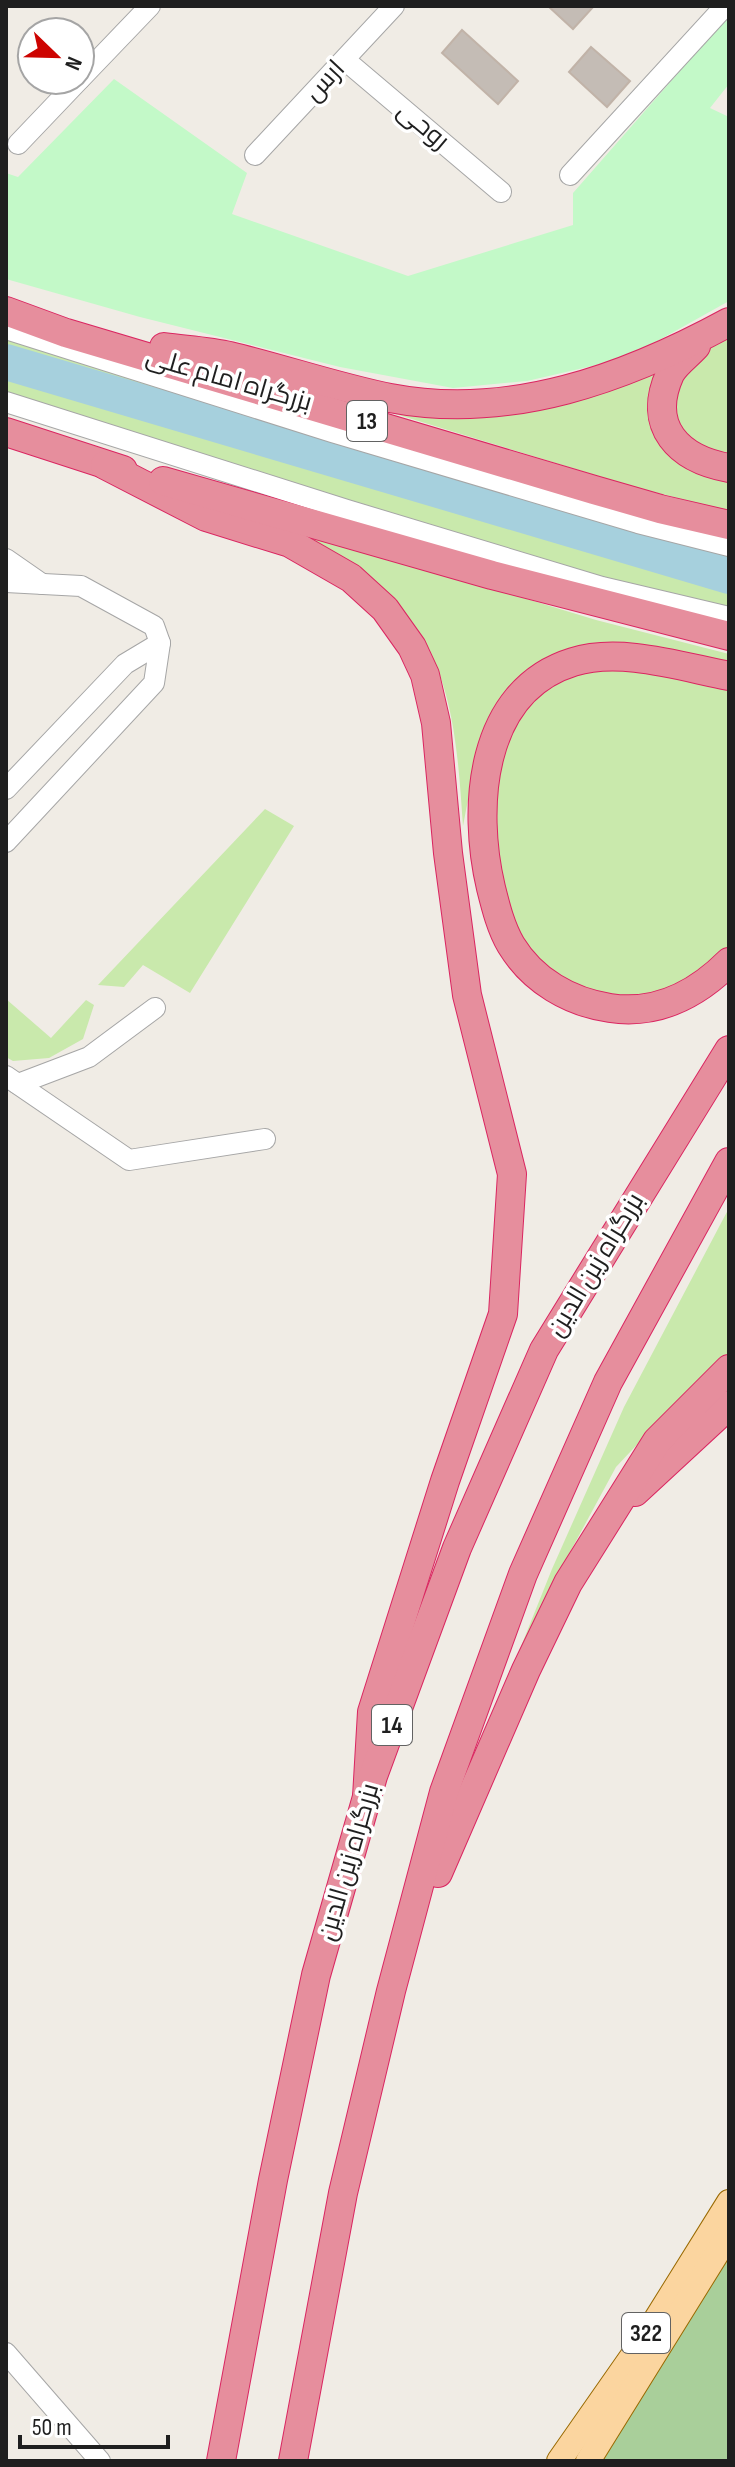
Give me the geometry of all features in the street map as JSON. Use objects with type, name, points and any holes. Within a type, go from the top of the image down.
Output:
[{"type":"highway","name":"بزرگراه امام علی","points":[[6,311],[66,333],[647,506],[729,525]]},
{"type":"highway","points":[[66,333],[228,355],[310,379],[392,398],[464,404],[515,400],[583,386],[627,371],[720,327]]},
{"type":"highway","points":[[720,327],[670,372],[662,403],[665,429],[684,453],[707,464],[729,468]]},
{"type":"highway","points":[[6,432],[105,465],[492,575],[729,636]]},
{"type":"highway","points":[[105,465],[206,517],[290,543],[351,578],[385,609],[412,647],[425,675],[436,723],[448,853],[467,995],[512,1174],[505,1283],[503,1314],[445,1481],[372,1712],[367,1797]]},
{"type":"highway","points":[[729,676],[654,660],[621,658],[578,660],[555,668],[515,701],[500,724],[482,793],[485,861],[499,919],[512,946],[544,982],[569,998],[596,1006],[621,1010],[646,1009],[672,1002],[693,991],[729,962]]},
{"type":"highway","name":"بزرگراه زین الدین","points":[[221,2461],[273,2180],[316,1975],[367,1797],[457,1548],[544,1350],[729,1050]]},
{"type":"highway","points":[[293,2461],[343,2193],[444,1792],[523,1574],[608,1382],[729,1162]]},
{"type":"highway","points":[[401,1958],[538,1644],[568,1583],[657,1441],[729,1369]]},
{"type":"highway","points":[[611,1514],[729,1405]]},
{"type":"main road","name":"322","points":[[559,2461],[638,2348],[729,2202]]},
{"type":"main road","name":"322","points":[[588,2461],[729,2234]]},
{"type":"street","points":[[96,63],[150,6]]},
{"type":"street","name":"ارس","points":[[255,155],[394,6]]},
{"type":"street","points":[[570,175],[725,6]]},
{"type":"street","name":"روحی","points":[[345,60],[501,192]]},
{"type":"street","points":[[18,144],[64,96]]},
{"type":"street","points":[[6,329],[332,432],[638,523],[729,546]]},
{"type":"street","points":[[6,402],[602,587],[729,617]]},
{"type":"street","points":[[6,559],[42,584]]},
{"type":"street","points":[[6,582],[81,586],[154,626],[160,643],[154,683],[6,842]]},
{"type":"street","points":[[6,789],[125,664],[160,643]]},
{"type":"street","points":[[12,1080],[89,1057],[155,1008]]},
{"type":"street","points":[[12,1080],[129,1160],[265,1139]]},
{"type":"street","points":[[6,2353],[100,2461]]},
{"type":"green space","points":[[729,15],[729,84],[710,108],[729,117],[729,301],[627,358],[527,381],[453,388],[340,367],[140,317],[6,279],[6,173],[18,177],[114,79],[247,173],[232,214],[408,276],[573,225],[573,193]]},
{"type":"green space","points":[[729,333],[729,511],[634,487],[248,369],[439,414]]},
{"type":"green space","points":[[6,335],[729,550],[729,612],[582,573],[6,396]]},
{"type":"green space","points":[[175,492],[596,620],[729,654],[729,668],[579,651],[478,747],[463,826],[458,764],[448,702],[427,645],[410,619],[375,586]]},
{"type":"green space","points":[[629,667],[729,683],[729,947],[702,973],[657,998],[578,991],[532,959],[499,890],[490,811],[503,745],[538,691],[572,674]]},
{"type":"green space","points":[[265,809],[294,826],[190,993],[143,965],[124,987],[98,985]]},
{"type":"green space","points":[[6,999],[51,1038],[86,1000],[94,1005],[83,1039],[49,1058],[13,1061],[6,1057]]},
{"type":"green space","points":[[729,1208],[729,1352],[694,1384],[616,1467],[550,1589],[489,1726],[552,1569],[624,1407]]},
{"type":"green space","points":[[729,2188],[729,2461],[571,2461],[678,2264]]},
{"type":"building","points":[[548,6],[594,6],[573,29]]},
{"type":"building","points":[[462,30],[518,81],[498,104],[442,53]]},
{"type":"building","points":[[591,47],[630,81],[607,107],[569,72]]},
{"type":"waterway","points":[[6,362],[729,576]]}]
